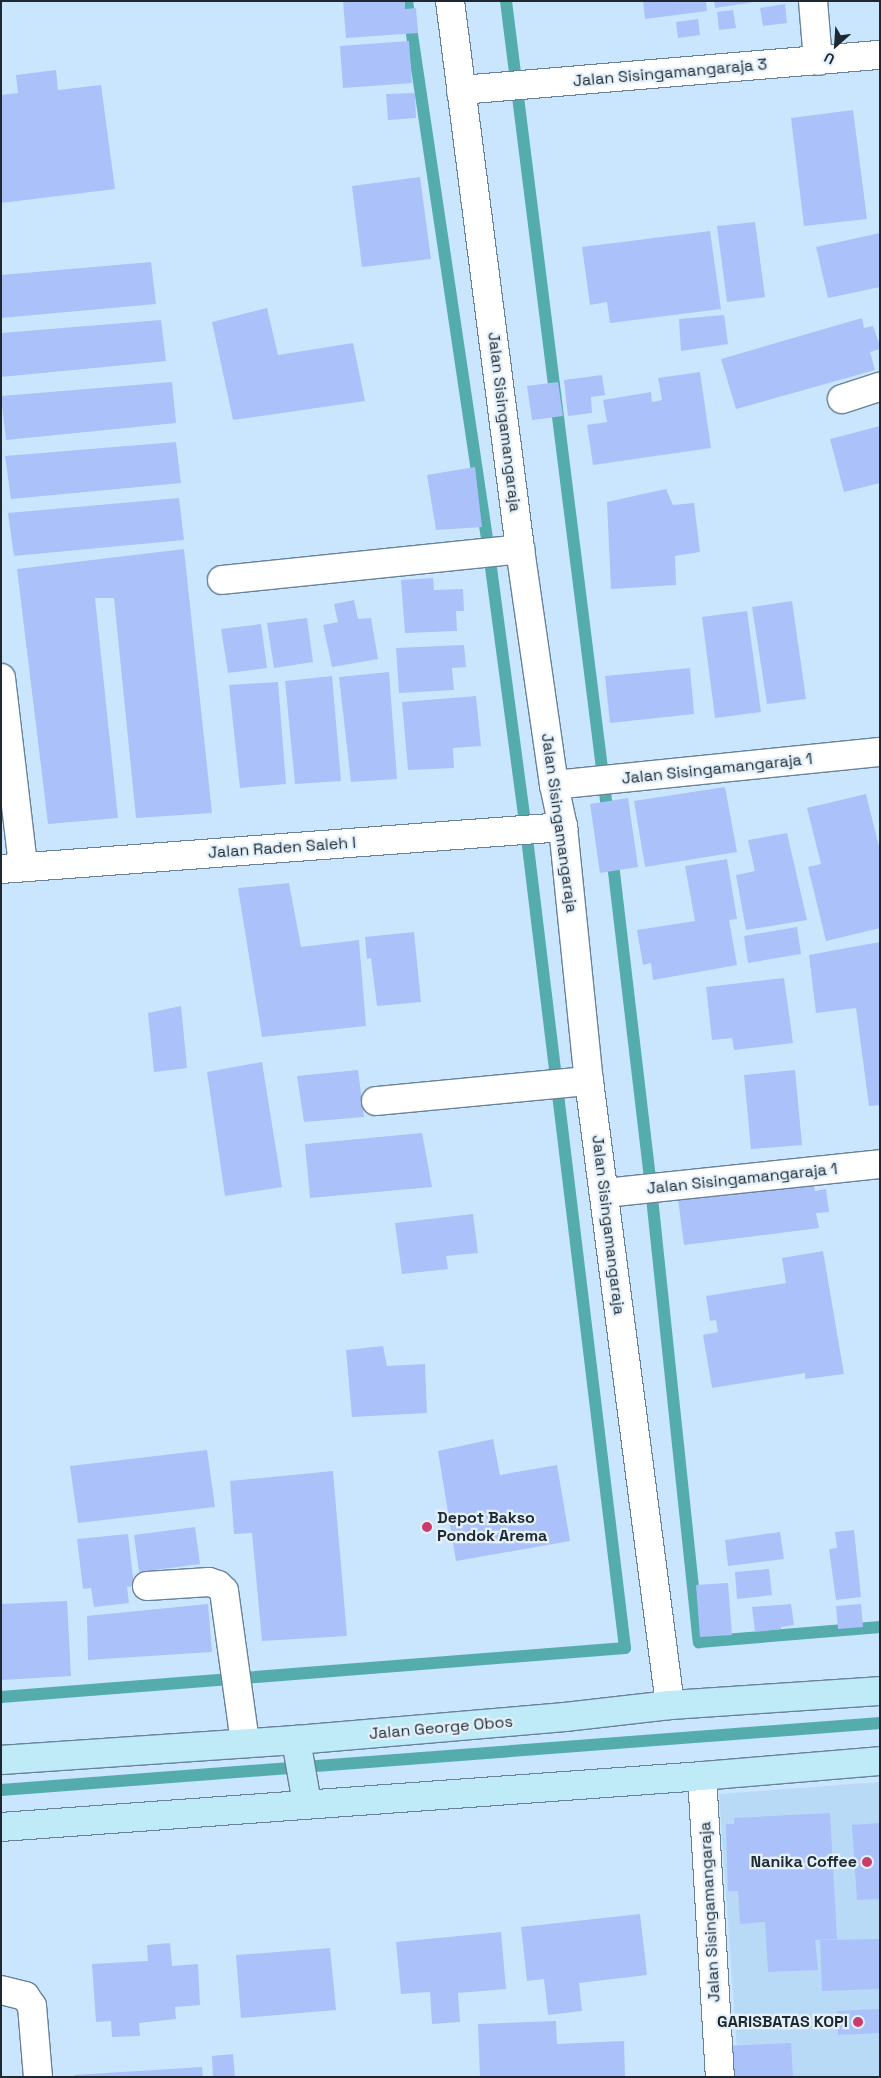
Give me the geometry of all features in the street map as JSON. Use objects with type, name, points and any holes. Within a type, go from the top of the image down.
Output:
[{"type":"main road","name":"Jalan George Obos","points":[[1,1760],[296,1740],[565,1717],[670,1705],[880,1691]]},
{"type":"main road","points":[[296,1740],[307,1804]]},
{"type":"main road","points":[[1,1828],[880,1761]]},
{"type":"street","name":"Jalan Sisingamangaraja","points":[[450,1],[520,549],[554,785],[563,827],[589,1081],[670,1705]]},
{"type":"street","points":[[813,1],[818,61]]},
{"type":"street","name":"Jalan Sisingamangaraja 3","points":[[461,90],[880,55]]},
{"type":"street","points":[[842,398],[880,387]]},
{"type":"street","points":[[222,580],[520,549]]},
{"type":"street","points":[[1,678],[12,868]]},
{"type":"street","name":"Jalan Sisingamangaraja 1","points":[[554,785],[880,752]]},
{"type":"street","name":"Jalan Raden Saleh I","points":[[12,868],[563,827]]},
{"type":"street","points":[[376,1101],[589,1081]]},
{"type":"street","name":"Jalan Sisingamangaraja 1","points":[[605,1193],[880,1164]]},
{"type":"street","points":[[148,1586],[209,1582],[224,1591],[245,1743]]},
{"type":"street","name":"Jalan Sisingamangaraja","points":[[702,1776],[720,2077]]},
{"type":"street","points":[[1,1990],[25,1996],[32,2006],[38,2077]]},
{"type":"shaded area","points":[[880,1782],[880,2077],[739,2077],[719,1794]]},
{"type":"building","points":[[343,1],[405,1],[405,9],[416,8],[418,33],[346,38]]},
{"type":"building","points":[[643,1],[706,1],[707,11],[645,19]]},
{"type":"building","points":[[714,1],[754,1],[754,2],[715,8]]},
{"type":"building","points":[[785,4],[787,23],[763,26],[760,8]]},
{"type":"building","points":[[733,10],[736,28],[719,30],[717,12]]},
{"type":"building","points":[[698,19],[700,35],[678,38],[676,22]]},
{"type":"building","points":[[409,41],[412,83],[343,88],[340,46]]},
{"type":"building","points":[[56,70],[58,90],[101,85],[115,189],[1,203],[1,95],[18,93],[16,75]]},
{"type":"building","points":[[415,93],[416,118],[388,120],[386,94]]},
{"type":"building","points":[[853,110],[867,219],[804,226],[791,118]]},
{"type":"building","points":[[420,177],[431,259],[362,267],[352,186]]},
{"type":"building","points":[[755,222],[765,297],[727,302],[717,226]]},
{"type":"building","points":[[710,231],[721,309],[610,323],[607,302],[590,305],[582,247]]},
{"type":"building","points":[[880,233],[880,287],[828,298],[816,247]]},
{"type":"building","points":[[151,262],[156,304],[1,318],[1,275]]},
{"type":"building","points":[[267,308],[278,355],[353,343],[365,401],[233,420],[212,322]]},
{"type":"building","points":[[724,315],[728,344],[681,351],[679,319]]},
{"type":"building","points":[[862,318],[864,328],[873,326],[880,346],[880,349],[870,352],[875,370],[736,409],[721,359]]},
{"type":"building","points":[[161,320],[166,361],[1,377],[1,333]]},
{"type":"building","points":[[700,372],[711,448],[593,465],[587,425],[607,422],[603,400],[651,392],[652,402],[662,400],[658,378]]},
{"type":"building","points":[[602,375],[605,395],[591,397],[592,413],[568,416],[564,380]]},
{"type":"building","points":[[172,382],[176,423],[6,440],[1,396]]},
{"type":"building","points":[[558,382],[563,416],[532,420],[527,386]]},
{"type":"building","points":[[880,426],[880,483],[844,492],[830,439]]},
{"type":"building","points":[[176,442],[181,483],[11,499],[5,456]]},
{"type":"building","points":[[475,467],[482,527],[436,530],[427,475]]},
{"type":"building","points":[[666,489],[673,505],[694,503],[700,552],[675,556],[676,585],[611,589],[607,502]]},
{"type":"building","points":[[179,498],[184,540],[14,556],[8,513]]},
{"type":"building","points":[[184,549],[212,813],[136,818],[114,598],[95,598],[118,818],[48,824],[17,569]]},
{"type":"building","points":[[433,578],[434,590],[463,589],[464,611],[456,611],[457,631],[405,633],[401,580]]},
{"type":"building","points":[[354,600],[358,619],[371,618],[378,659],[332,667],[323,625],[338,622],[334,604]]},
{"type":"building","points":[[792,601],[806,699],[767,704],[752,607]]},
{"type":"building","points":[[747,611],[761,712],[715,718],[702,617]]},
{"type":"building","points":[[307,618],[313,662],[274,668],[267,623]]},
{"type":"building","points":[[261,624],[267,668],[228,673],[221,629]]},
{"type":"building","points":[[464,645],[466,667],[452,668],[454,690],[399,693],[396,648]]},
{"type":"building","points":[[690,668],[694,714],[610,723],[605,676]]},
{"type":"building","points":[[389,672],[397,779],[351,782],[339,677]]},
{"type":"building","points":[[332,676],[341,781],[295,784],[285,681]]},
{"type":"building","points":[[278,682],[286,784],[240,788],[229,685]]},
{"type":"building","points":[[476,696],[481,746],[453,748],[454,768],[408,770],[402,702]]},
{"type":"building","points":[[725,787],[737,852],[645,867],[634,801]]},
{"type":"building","points":[[866,794],[880,851],[880,928],[826,941],[808,867],[821,864],[807,808]]},
{"type":"building","points":[[628,798],[638,867],[600,873],[590,804]]},
{"type":"building","points":[[787,833],[807,920],[746,930],[736,875],[755,871],[748,840]]},
{"type":"building","points":[[727,859],[737,919],[729,920],[737,965],[653,980],[651,963],[643,965],[637,930],[695,921],[685,866]]},
{"type":"building","points":[[289,883],[301,947],[359,940],[366,1026],[262,1037],[238,888]]},
{"type":"building","points":[[797,927],[801,954],[748,963],[744,936]]},
{"type":"building","points":[[414,932],[421,1002],[377,1006],[371,958],[367,959],[365,937]]},
{"type":"building","points":[[880,942],[880,1105],[869,1106],[856,1008],[816,1013],[809,955]]},
{"type":"building","points":[[784,978],[793,1043],[734,1050],[732,1038],[712,1040],[706,987]]},
{"type":"building","points":[[181,1006],[187,1068],[154,1072],[148,1013]]},
{"type":"building","points":[[262,1062],[282,1187],[225,1196],[207,1072]]},
{"type":"building","points":[[358,1070],[364,1117],[304,1122],[297,1076]]},
{"type":"building","points":[[795,1070],[802,1145],[751,1149],[744,1075]]},
{"type":"building","points":[[422,1133],[432,1187],[310,1198],[305,1144]]},
{"type":"building","points":[[814,1182],[815,1191],[826,1189],[829,1212],[816,1213],[819,1228],[684,1245],[678,1199]]},
{"type":"building","points":[[473,1214],[478,1253],[446,1256],[448,1269],[402,1274],[395,1223]]},
{"type":"building","points":[[823,1251],[844,1374],[805,1379],[805,1373],[712,1388],[703,1335],[718,1332],[716,1320],[710,1321],[706,1296],[786,1283],[782,1258]]},
{"type":"building","points":[[383,1346],[387,1366],[425,1364],[427,1413],[352,1417],[346,1350]]},
{"type":"building","points":[[493,1439],[500,1475],[557,1465],[570,1541],[456,1561],[438,1451]]},
{"type":"building","points":[[207,1450],[215,1507],[78,1523],[70,1466]]},
{"type":"building","points":[[333,1471],[347,1636],[262,1641],[252,1533],[234,1534],[230,1481]]},
{"type":"building","points":[[195,1527],[200,1564],[139,1572],[134,1535]]},
{"type":"building","points":[[854,1530],[861,1597],[836,1600],[829,1549],[837,1548],[835,1532]]},
{"type":"building","points":[[780,1532],[784,1559],[728,1566],[725,1540]]},
{"type":"building","points":[[128,1534],[134,1586],[127,1587],[129,1603],[94,1607],[91,1588],[83,1589],[77,1539]]},
{"type":"building","points":[[769,1569],[772,1595],[737,1599],[735,1572]]},
{"type":"building","points":[[728,1583],[732,1635],[700,1637],[696,1585]]},
{"type":"building","points":[[67,1601],[71,1676],[1,1680],[1,1604]]},
{"type":"building","points":[[208,1604],[212,1652],[88,1660],[87,1616]]},
{"type":"building","points":[[791,1604],[794,1625],[781,1627],[781,1629],[755,1632],[752,1607]]},
{"type":"building","points":[[861,1604],[863,1627],[838,1629],[836,1606]]},
{"type":"building","points":[[830,1813],[837,1939],[815,1940],[818,1970],[768,1972],[765,1922],[740,1924],[738,1891],[728,1891],[726,1824],[734,1824],[734,1818]]},
{"type":"building","name":"Nanika Coffee","points":[[880,1823],[880,1899],[857,1900],[852,1825]]},
{"type":"building","points":[[640,1914],[647,1975],[579,1983],[582,2011],[548,2015],[544,1979],[527,1981],[521,1927]]},
{"type":"building","points":[[501,1932],[506,1989],[458,1993],[460,2022],[432,2024],[430,1992],[401,1994],[396,1942]]},
{"type":"building","points":[[880,1939],[880,1989],[822,1991],[820,1940]]},
{"type":"building","points":[[170,1943],[172,1966],[198,1964],[200,2005],[175,2007],[176,2019],[139,2023],[140,2036],[112,2037],[111,2021],[96,2022],[92,1964],[148,1961],[147,1945]]},
{"type":"building","points":[[330,1948],[336,2010],[241,2018],[236,1955]]},
{"type":"building","name":"GARISBATAS KOPI","points":[[880,2009],[880,2033],[838,2035],[837,2011]]},
{"type":"building","points":[[556,2021],[557,2044],[624,2041],[625,2077],[480,2077],[478,2024]]},
{"type":"building","points":[[791,2043],[793,2076],[722,2077],[721,2046]]},
{"type":"building","points":[[233,2054],[235,2077],[213,2077],[212,2056]]},
{"type":"building","points":[[202,2067],[203,2077],[74,2077],[74,2075]]},
{"type":"waterway","points":[[1,1697],[625,1648],[526,830],[489,552],[407,1]]},
{"type":"waterway","points":[[506,1],[608,817]]},
{"type":"waterway","points":[[612,855],[651,1188],[699,1642],[880,1627]]},
{"type":"waterway","points":[[1,1790],[880,1723]]},
{"type":"place","name":"Depot Bakso Pondok Arema","points":[[427,1527]]},
{"type":"place","name":"Nanika Coffee","points":[[867,1862]]},
{"type":"place","name":"GARISBATAS KOPI","points":[[858,2022]]}]
